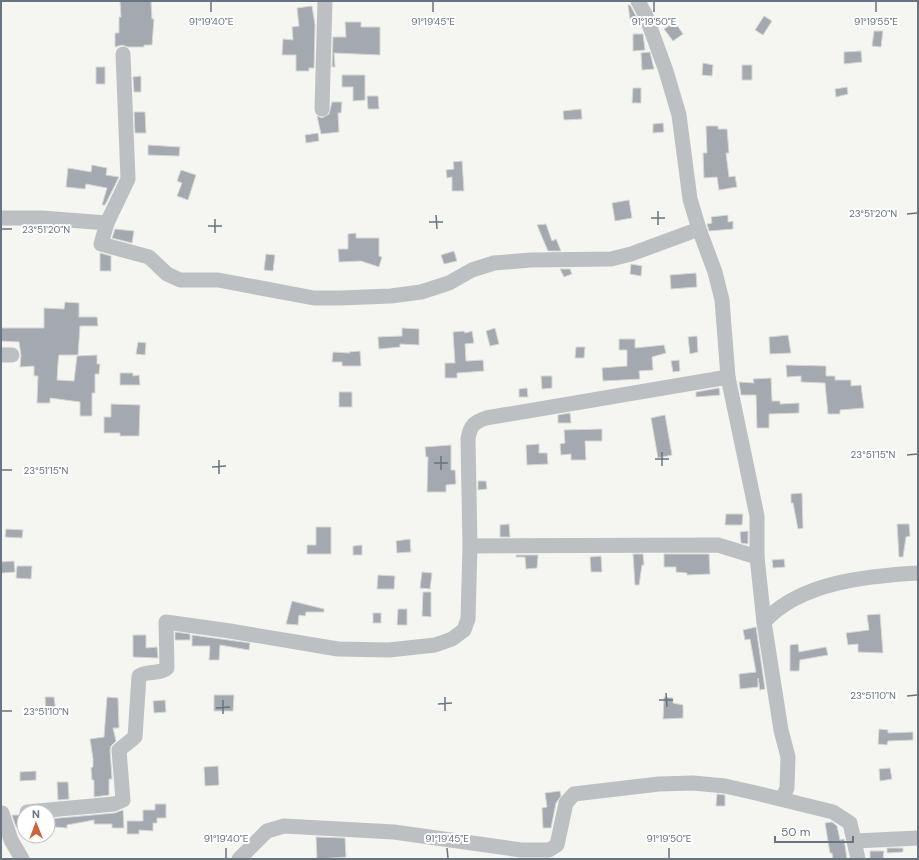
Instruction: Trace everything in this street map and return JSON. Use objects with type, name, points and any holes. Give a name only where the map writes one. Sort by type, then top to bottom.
[{"type":"street","points":[[322,109],[325,1]]},
{"type":"street","points":[[638,1],[646,16],[660,54],[678,115],[690,199],[699,229],[715,272],[722,300],[728,378],[757,516],[757,557],[764,622],[781,730],[788,757],[787,788],[782,799]]},
{"type":"street","points":[[123,54],[128,179],[107,223],[101,244],[149,257],[167,274],[180,280],[218,280],[314,298],[391,296],[421,292],[449,283],[472,270],[494,263],[531,260],[611,259],[631,254],[699,229]]},
{"type":"street","points":[[1,218],[42,218],[107,223]]},
{"type":"street","points":[[56,809],[114,804],[123,800],[119,750],[131,742],[134,737],[139,676],[142,674],[160,672],[167,668],[166,622],[338,649],[389,650],[434,645],[452,639],[464,630],[468,619],[470,546],[468,439],[474,422],[486,418],[728,378]]},
{"type":"street","points":[[470,546],[718,545],[757,557]]},
{"type":"street","points":[[764,622],[775,611],[798,598],[829,585],[862,577],[918,573]]},
{"type":"street","points":[[239,859],[264,833],[284,826],[394,832],[521,850],[549,850],[557,845],[563,812],[570,797],[578,792],[692,782],[725,786],[834,812],[850,823],[858,859]]},
{"type":"street","points":[[16,812],[1,813],[11,840],[22,859]]},
{"type":"street","points":[[855,841],[918,838]]},
{"type":"building","points":[[120,1],[151,1],[152,19],[154,19],[152,45],[144,45],[144,47],[128,47],[122,45],[115,47],[115,33],[119,33],[119,17],[121,17]]},
{"type":"building","points":[[628,5],[630,5],[637,18],[630,19]]},
{"type":"building","points":[[312,6],[315,25],[314,68],[309,68],[309,71],[296,71],[296,55],[282,55],[283,39],[293,40],[292,27],[299,26],[297,8]]},
{"type":"building","points":[[764,16],[772,21],[763,35],[755,30]]},
{"type":"building","points":[[345,22],[361,22],[361,27],[380,27],[380,55],[334,53],[335,67],[332,67],[333,37],[346,37]]},
{"type":"building","points":[[675,22],[683,34],[673,41],[664,29]]},
{"type":"building","points":[[874,31],[883,31],[881,47],[872,46]]},
{"type":"building","points":[[633,34],[643,34],[645,50],[633,51]]},
{"type":"building","points":[[861,51],[862,62],[844,64],[844,52]]},
{"type":"building","points":[[650,52],[654,69],[642,70],[641,53]]},
{"type":"building","points":[[703,63],[713,65],[712,76],[702,75]]},
{"type":"building","points":[[742,65],[752,65],[752,80],[742,80]]},
{"type":"building","points":[[96,67],[105,67],[105,84],[96,84]]},
{"type":"building","points":[[342,75],[365,75],[365,100],[353,101],[353,87],[342,87]]},
{"type":"building","points":[[141,76],[141,92],[134,92],[133,77]]},
{"type":"building","points":[[847,87],[848,94],[836,97],[835,89]]},
{"type":"building","points":[[633,88],[641,88],[641,103],[632,103]]},
{"type":"building","points":[[367,96],[378,96],[379,109],[368,109]]},
{"type":"building","points":[[332,102],[342,102],[341,113],[338,113],[339,132],[321,134],[317,116],[322,118],[329,114]]},
{"type":"building","points":[[581,109],[582,119],[564,120],[563,111]]},
{"type":"building","points":[[134,112],[145,112],[146,133],[135,133]]},
{"type":"building","points":[[663,123],[664,132],[653,133],[653,124]]},
{"type":"building","points":[[706,126],[718,126],[718,129],[727,129],[729,153],[726,153],[729,177],[735,176],[737,187],[719,190],[717,177],[704,178],[703,153],[707,153]]},
{"type":"building","points":[[318,133],[319,141],[306,143],[305,135]]},
{"type":"building","points":[[148,145],[180,147],[179,156],[148,155]]},
{"type":"building","points":[[462,161],[464,191],[452,191],[452,177],[447,178],[446,170],[454,169],[453,162]]},
{"type":"building","points":[[92,165],[107,168],[106,175],[119,177],[105,205],[102,205],[107,188],[86,184],[85,189],[66,187],[68,168],[91,172]]},
{"type":"building","points":[[181,170],[196,175],[188,200],[177,196],[182,183],[177,181]]},
{"type":"building","points":[[629,200],[632,218],[615,221],[612,203]]},
{"type":"building","points":[[728,215],[728,222],[733,221],[733,229],[709,231],[707,224],[712,223],[711,217]]},
{"type":"building","points":[[546,224],[552,241],[556,239],[561,251],[548,251],[537,225]]},
{"type":"building","points":[[115,229],[134,231],[132,243],[112,238]]},
{"type":"building","points":[[356,233],[356,238],[379,238],[379,256],[382,257],[379,267],[361,261],[339,262],[338,249],[348,249],[348,234]]},
{"type":"building","points":[[454,251],[457,261],[444,264],[441,255]]},
{"type":"building","points":[[100,253],[111,256],[111,271],[100,271]]},
{"type":"building","points":[[266,254],[275,255],[273,271],[264,270]]},
{"type":"building","points":[[631,264],[642,266],[641,276],[630,274]]},
{"type":"building","points":[[560,269],[570,269],[572,274],[564,277]]},
{"type":"building","points":[[696,273],[697,287],[671,289],[670,275]]},
{"type":"building","points":[[65,302],[79,303],[79,317],[97,317],[98,326],[80,326],[78,355],[59,355],[57,380],[74,381],[77,356],[97,355],[97,364],[100,364],[99,374],[95,374],[95,393],[92,393],[92,416],[80,416],[80,402],[50,398],[50,403],[37,403],[38,376],[34,376],[34,366],[20,367],[21,355],[19,342],[1,341],[1,328],[44,328],[44,308],[64,309]]},
{"type":"building","points":[[402,328],[419,329],[419,345],[400,344],[400,347],[379,349],[378,337],[402,336]]},
{"type":"building","points":[[495,328],[499,344],[490,346],[486,331]]},
{"type":"building","points":[[464,331],[465,333],[472,331],[474,343],[465,344],[466,361],[483,360],[484,371],[457,373],[457,378],[445,378],[445,363],[455,363],[453,332]]},
{"type":"building","points":[[788,335],[791,353],[770,354],[769,337]]},
{"type":"building","points":[[697,336],[698,352],[690,354],[688,337]]},
{"type":"building","points":[[619,339],[635,339],[635,348],[664,345],[666,353],[652,357],[653,370],[639,371],[640,379],[603,381],[602,368],[627,366],[627,350],[619,350]]},
{"type":"building","points":[[138,342],[146,343],[145,355],[136,354]]},
{"type":"building","points":[[576,347],[585,347],[584,358],[575,358]]},
{"type":"building","points":[[360,351],[361,366],[342,366],[342,362],[332,362],[333,352],[350,353],[349,352]]},
{"type":"building","points":[[679,360],[680,371],[673,372],[671,361]]},
{"type":"building","points":[[786,365],[826,366],[826,376],[835,376],[835,380],[851,380],[851,386],[861,385],[864,408],[840,410],[840,414],[828,414],[825,383],[801,382],[801,376],[787,377]]},
{"type":"building","points":[[120,373],[133,373],[133,376],[139,375],[140,385],[120,385]]},
{"type":"building","points":[[541,376],[552,376],[552,388],[542,389]]},
{"type":"building","points":[[771,378],[772,401],[780,401],[780,404],[799,403],[799,413],[769,414],[769,428],[757,428],[756,395],[741,395],[739,382],[754,383],[753,379]]},
{"type":"building","points":[[527,388],[528,397],[519,397],[519,389]]},
{"type":"building","points":[[719,388],[720,395],[696,397],[696,392]]},
{"type":"building","points":[[339,392],[352,392],[352,407],[339,407]]},
{"type":"building","points":[[111,404],[140,405],[139,436],[120,436],[120,433],[104,433],[104,417],[111,417]]},
{"type":"building","points":[[570,413],[571,423],[558,423],[558,415]]},
{"type":"building","points":[[665,415],[672,455],[658,458],[651,418]]},
{"type":"building","points":[[602,429],[602,441],[585,441],[586,460],[571,460],[571,454],[561,455],[560,444],[565,443],[564,430]]},
{"type":"building","points":[[539,444],[539,453],[547,453],[548,464],[527,465],[526,445]]},
{"type":"building","points":[[451,445],[451,470],[455,470],[456,484],[446,485],[446,492],[427,492],[428,457],[426,457],[425,447]]},
{"type":"building","points":[[478,481],[486,481],[487,489],[478,490]]},
{"type":"building","points":[[802,493],[803,528],[798,529],[793,503],[791,503],[791,494]]},
{"type":"building","points":[[726,514],[743,514],[742,525],[725,525]]},
{"type":"building","points":[[509,524],[510,537],[500,537],[500,525]]},
{"type":"building","points":[[897,524],[909,524],[910,536],[906,537],[903,557],[899,557]]},
{"type":"building","points":[[316,527],[331,527],[331,554],[307,554],[307,545],[316,545]]},
{"type":"building","points":[[6,529],[23,530],[22,538],[5,537]]},
{"type":"building","points":[[748,531],[748,544],[741,543],[740,532]]},
{"type":"building","points":[[410,539],[411,552],[397,553],[396,541]]},
{"type":"building","points":[[362,545],[362,555],[353,555],[353,546]]},
{"type":"building","points":[[633,554],[643,554],[644,565],[642,565],[639,585],[635,585]]},
{"type":"building","points":[[664,554],[709,554],[710,574],[687,575],[687,573],[676,572],[676,567],[664,567]]},
{"type":"building","points":[[516,555],[538,555],[537,568],[526,569],[525,557],[516,557]]},
{"type":"building","points":[[601,556],[602,572],[591,572],[590,557]]},
{"type":"building","points":[[784,559],[785,567],[773,568],[772,560]]},
{"type":"building","points":[[14,561],[15,572],[1,573],[1,562]]},
{"type":"building","points":[[17,566],[32,566],[31,579],[16,578]]},
{"type":"building","points":[[422,572],[432,573],[430,589],[420,588]]},
{"type":"building","points":[[378,575],[395,576],[394,589],[377,589]]},
{"type":"building","points":[[423,592],[431,592],[431,617],[422,616]]},
{"type":"building","points":[[292,601],[324,609],[324,612],[306,612],[305,616],[299,615],[298,625],[286,624]]},
{"type":"building","points":[[398,609],[407,609],[407,625],[397,625]]},
{"type":"building","points":[[373,613],[381,613],[381,623],[373,623]]},
{"type":"building","points":[[880,614],[883,653],[858,652],[858,644],[848,645],[846,633],[869,630],[867,615]]},
{"type":"building","points":[[756,627],[765,689],[760,690],[758,678],[758,687],[740,689],[739,674],[756,672],[750,639],[745,640],[743,630]]},
{"type":"building","points":[[175,632],[190,634],[190,640],[175,640]]},
{"type":"building","points":[[133,635],[146,635],[146,648],[157,647],[158,658],[133,657]]},
{"type":"building","points":[[192,635],[250,643],[249,650],[220,645],[219,660],[209,660],[210,646],[192,646]]},
{"type":"building","points":[[798,644],[799,652],[826,647],[828,655],[800,660],[799,671],[790,671],[790,645]]},
{"type":"building","points":[[214,695],[234,695],[233,711],[214,711]]},
{"type":"building","points":[[45,697],[54,697],[56,713],[46,713]]},
{"type":"building","points":[[107,697],[118,698],[119,728],[113,728],[116,741],[111,746],[110,750],[112,779],[109,779],[109,795],[94,797],[94,780],[92,780],[91,768],[93,767],[93,759],[90,739],[104,737]]},
{"type":"building","points":[[664,697],[673,698],[673,703],[683,705],[683,718],[663,719]]},
{"type":"building","points":[[165,700],[166,712],[154,713],[153,701]]},
{"type":"building","points":[[879,729],[888,730],[888,733],[913,732],[913,740],[888,741],[887,745],[878,744]]},
{"type":"building","points":[[218,766],[219,785],[205,786],[204,767]]},
{"type":"building","points":[[890,768],[892,779],[880,781],[879,769]]},
{"type":"building","points":[[36,771],[36,780],[20,781],[20,772]]},
{"type":"building","points":[[57,782],[68,782],[69,799],[58,800]]},
{"type":"building","points":[[560,791],[561,796],[556,803],[551,828],[543,828],[542,808],[547,807],[545,793]]},
{"type":"building","points":[[717,794],[725,795],[725,806],[716,806]]},
{"type":"building","points":[[155,804],[166,804],[166,818],[157,818],[157,823],[153,823],[153,831],[139,830],[139,834],[127,834],[127,821],[143,821],[143,810],[155,810]]},
{"type":"building","points":[[123,810],[124,828],[112,828],[112,824],[94,824],[94,820],[67,825],[67,828],[56,827],[56,818],[115,813]]},
{"type":"building","points":[[12,815],[16,815],[16,827]]},
{"type":"building","points":[[832,822],[837,826],[840,840],[844,839],[847,859],[833,859],[832,853],[830,853],[825,823]]},
{"type":"building","points":[[316,837],[345,838],[346,857],[317,859]]},
{"type":"building","points":[[887,848],[903,848],[903,852],[887,853]]},
{"type":"building","points":[[870,851],[884,851],[883,859],[870,859]]}]
